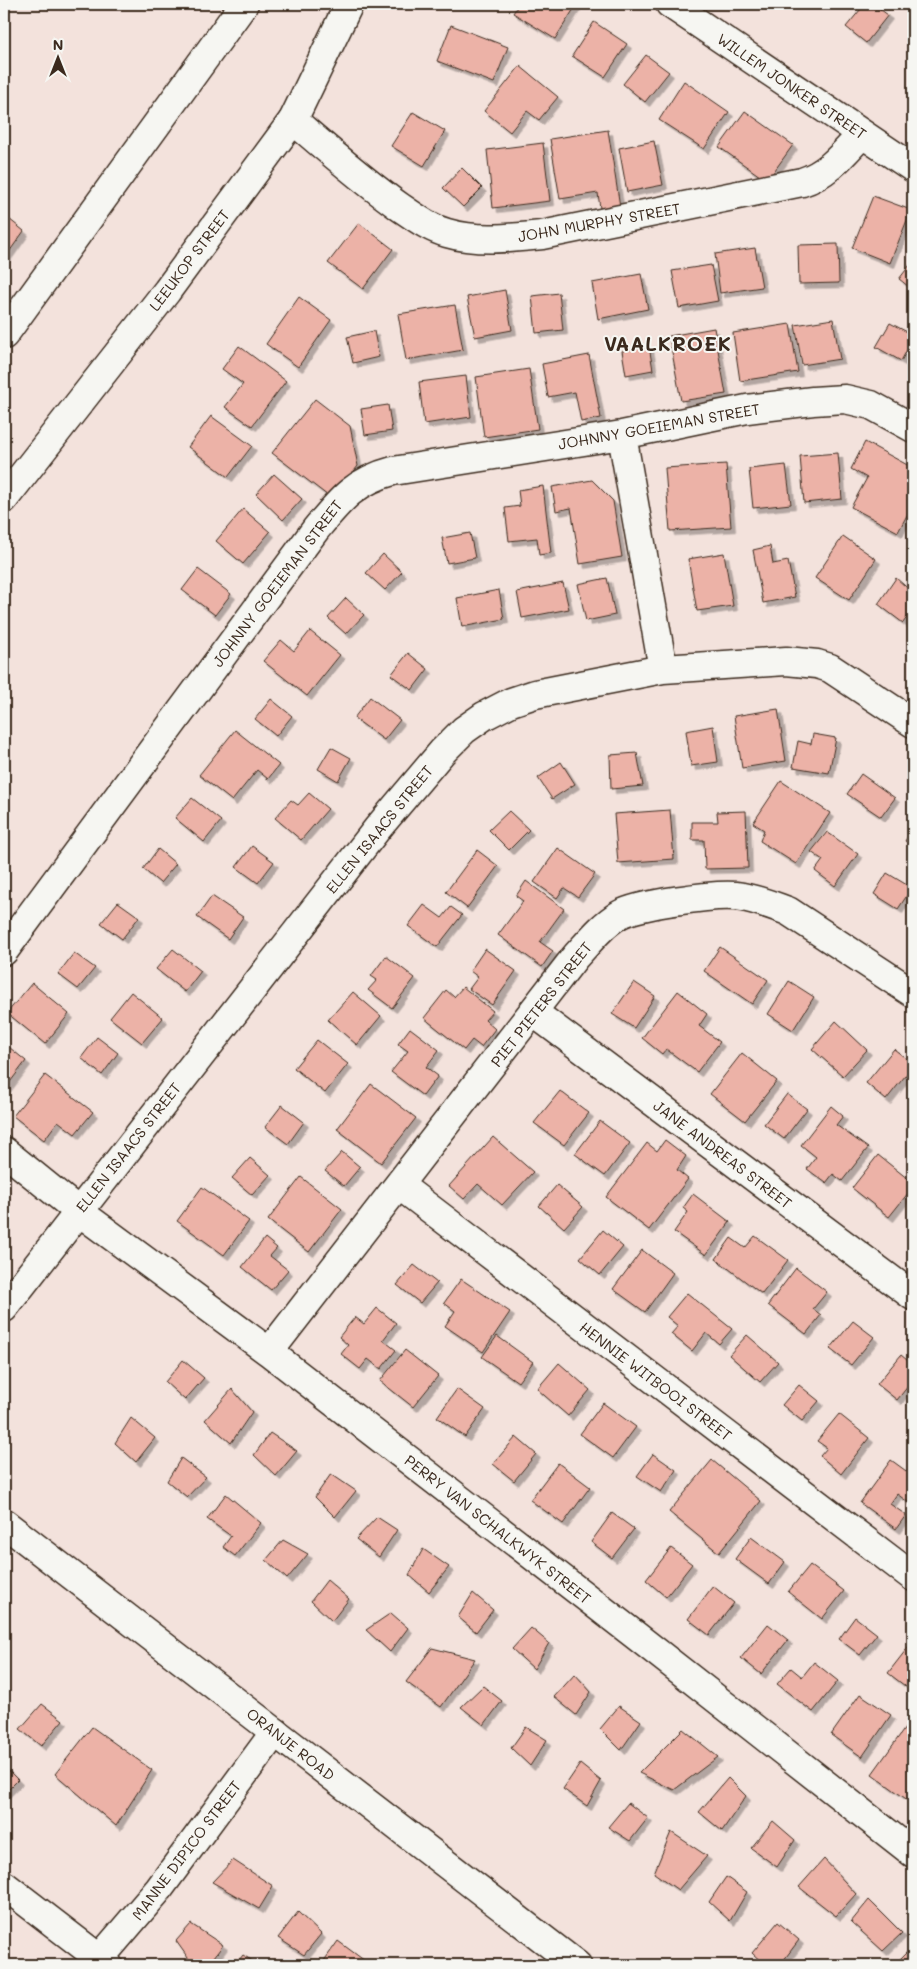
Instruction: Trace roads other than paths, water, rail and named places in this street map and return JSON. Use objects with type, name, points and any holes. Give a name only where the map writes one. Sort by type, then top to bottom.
[{"type":"street","points":[[4,335],[244,4]]},
{"type":"street","name":"LEEUKOP STREET","points":[[4,499],[167,291],[293,120],[349,4]]},
{"type":"street","name":"WILLEM JONKER STREET","points":[[670,4],[913,168]]},
{"type":"street","name":"JOHN MURPHY STREET","points":[[293,120],[353,172],[423,222],[446,233],[474,238],[542,235],[802,182],[828,169],[862,134]]},
{"type":"street","name":"JOHNNY GOEIEMAN STREET","points":[[4,951],[231,643],[340,499],[360,483],[393,471],[622,435],[747,409],[813,401],[845,399],[871,405],[913,428]]},
{"type":"street","points":[[622,435],[663,669]]},
{"type":"street","name":"ELLEN ISAACS STREET","points":[[4,1308],[377,829],[442,752],[464,730],[484,716],[511,702],[535,694],[663,669],[786,661],[817,664],[842,675],[913,722]]},
{"type":"street","name":"PIET PIETERS STREET","points":[[269,1352],[575,957],[606,924],[621,914],[674,901],[707,897],[735,896],[764,903],[788,911],[913,993]]},
{"type":"street","name":"JANE ANDREAS STREET","points":[[533,1012],[913,1296]]},
{"type":"street","points":[[4,1151],[78,1211]]},
{"type":"street","name":"HENNIE WITBOOI STREET","points":[[399,1185],[913,1577]]},
{"type":"street","name":"PERRY VAN SCHALKWYK STREET","points":[[78,1211],[269,1352],[913,1853]]},
{"type":"street","name":"ORANJE ROAD","points":[[4,1523],[577,1965]]},
{"type":"street","name":"MANNE DIPICO STREET","points":[[101,1963],[159,1889],[275,1732]]},
{"type":"street","points":[[4,1886],[101,1963]]},
{"type":"district","name":"VAALKROEK","points":[[668,343]]}]
